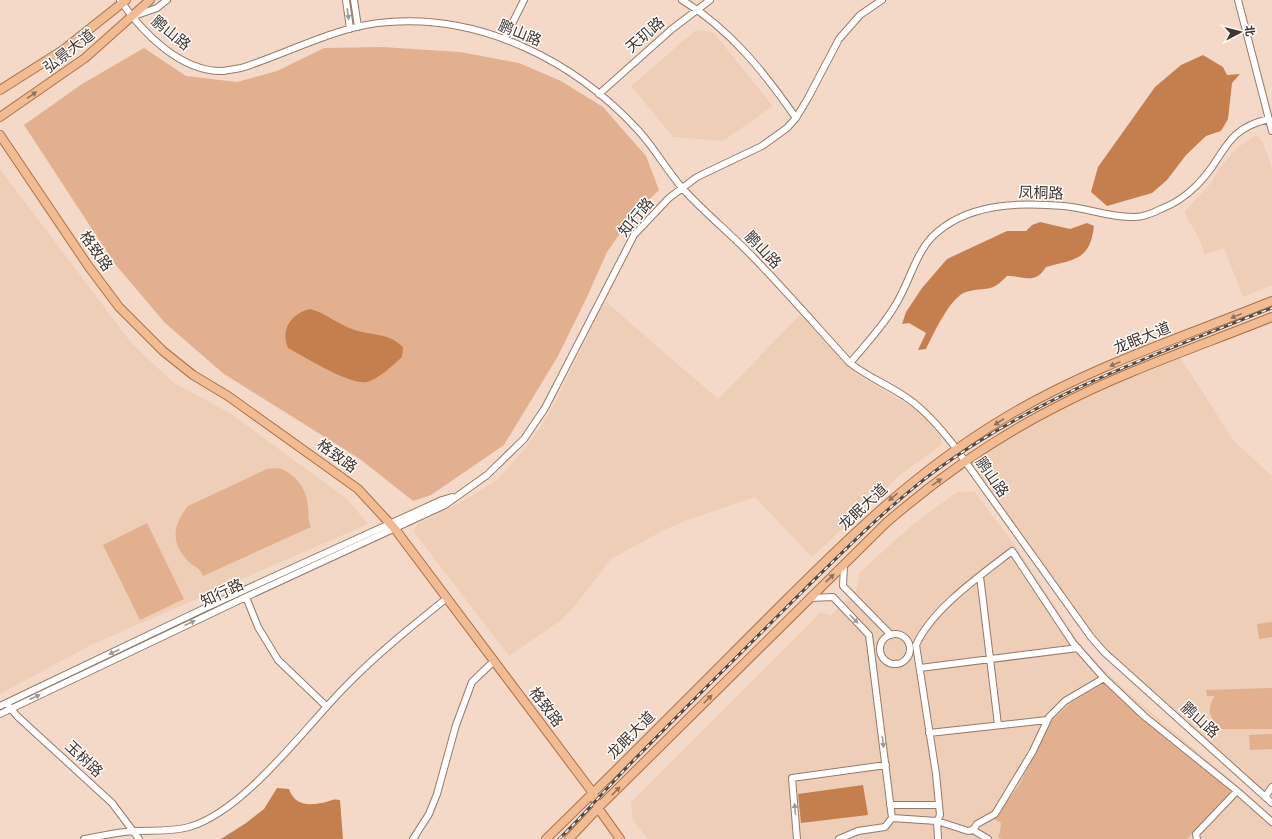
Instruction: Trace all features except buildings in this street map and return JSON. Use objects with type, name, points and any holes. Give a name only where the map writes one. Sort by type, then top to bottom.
[{"type":"main road","name":"弘景大道","points":[[0,117],[85,58],[150,0]]},
{"type":"main road","name":"弘景大道","points":[[0,90],[63,50],[123,1]]},
{"type":"main road","name":"格致路","points":[[0,135],[89,267],[119,307],[163,351],[193,375],[228,396],[358,489],[392,526],[593,793],[598,808],[620,839]]},
{"type":"main road","name":"龙眠大道","points":[[546,839],[873,515],[906,486],[956,449],[1006,417],[1049,393],[1094,372],[1272,301]]},
{"type":"main road","name":"龙眠大道","points":[[569,839],[598,808],[810,598],[886,523],[913,499],[965,462],[1014,430],[1094,389],[1272,317]]},
{"type":"street","points":[[133,16],[157,8],[167,0]]},
{"type":"street","points":[[346,0],[350,29]]},
{"type":"street","points":[[354,0],[358,27]]},
{"type":"street","points":[[505,38],[524,0]]},
{"type":"street","points":[[682,0],[697,9],[748,54],[796,118]]},
{"type":"street","name":"天玑路","points":[[599,94],[646,51],[710,0]]},
{"type":"street","name":"知行路","points":[[0,706],[9,706],[246,597],[442,500],[455,496],[487,475],[524,439],[545,408],[634,235],[682,188],[697,177],[776,138],[796,118],[838,39],[860,15],[882,0]]},
{"type":"street","points":[[1238,0],[1272,130]]},
{"type":"street","name":"鹏山路","points":[[123,1],[133,16],[150,36],[180,59],[202,67],[223,71],[262,62],[358,27],[388,22],[425,22],[457,26],[505,38],[548,59],[578,78],[615,106],[638,131],[682,188],[753,257],[850,363],[865,375],[913,402],[934,422],[956,449],[1078,620],[1104,652],[1272,803]]},
{"type":"street","name":"凤桐路","points":[[850,363],[885,321],[897,303],[911,273],[932,238],[950,223],[974,212],[1022,203],[1082,208],[1118,216],[1136,218],[1153,213],[1176,203],[1197,186],[1225,145],[1238,131],[1254,122],[1269,119]]},
{"type":"street","name":"知行路","points":[[0,714],[9,706],[205,608],[392,526]]},
{"type":"street","points":[[938,839],[937,821],[940,815],[939,805],[920,668],[912,645],[904,638],[895,634],[890,635],[882,641],[880,651],[884,660],[889,663],[899,664],[906,659],[912,645],[936,615],[980,576],[1012,551],[1078,648],[1104,678],[1144,716],[1237,791],[1272,822]]},
{"type":"street","points":[[844,565],[842,586],[890,635]]},
{"type":"street","points":[[980,576],[998,725]]},
{"type":"street","points":[[246,597],[258,627],[278,660],[326,706]]},
{"type":"street","points":[[810,598],[833,597],[869,636],[886,765],[892,818],[885,826],[858,831],[838,839]]},
{"type":"street","points":[[84,839],[133,831],[168,830],[190,827],[210,818],[240,798],[295,743],[326,706],[399,638],[447,598]]},
{"type":"street","points":[[920,668],[1078,648]]},
{"type":"street","points":[[871,652],[880,651]]},
{"type":"street","points":[[413,839],[429,814],[437,794],[456,726],[472,682],[494,661]]},
{"type":"street","points":[[973,830],[977,824],[995,814],[1033,751],[1048,720],[1065,701],[1104,678]]},
{"type":"street","name":"玉树路","points":[[9,706],[112,803],[139,839]]},
{"type":"street","points":[[929,733],[1048,720]]},
{"type":"street","points":[[797,839],[792,778],[886,765]]},
{"type":"street","points":[[1265,797],[1272,787]]},
{"type":"street","points":[[1191,839],[1196,836],[1237,791]]},
{"type":"street","points":[[890,804],[939,805]]},
{"type":"street","points":[[892,818],[937,821],[968,831],[973,830],[988,839]]},
{"type":"shaded area","points":[[696,30],[713,32],[773,106],[723,141],[673,137],[631,86]]},
{"type":"shaded area","points":[[382,47],[460,52],[519,63],[561,81],[603,107],[646,156],[659,190],[631,218],[607,252],[558,356],[504,445],[431,495],[413,501],[360,459],[224,374],[165,323],[115,264],[24,125],[82,84],[144,48],[186,76],[237,82],[277,71],[324,48]]},
{"type":"shaded area","points":[[1203,55],[1223,67],[1227,75],[1240,74],[1232,83],[1228,119],[1221,131],[1206,136],[1186,155],[1167,180],[1152,193],[1107,206],[1091,192],[1098,167],[1155,87],[1181,65]]},
{"type":"shaded area","points":[[1255,136],[1258,136],[1263,143],[1272,168],[1272,285],[1243,297],[1224,248],[1205,255],[1199,238],[1185,214],[1185,211],[1211,183],[1218,170],[1238,147]]},
{"type":"shaded area","points":[[0,169],[133,345],[174,383],[230,413],[347,499],[368,524],[91,645],[0,694]]},
{"type":"shaded area","points":[[1040,222],[1070,229],[1087,223],[1094,226],[1089,246],[1079,257],[1046,267],[1042,273],[1034,278],[1007,276],[1001,282],[992,287],[973,290],[960,295],[948,309],[926,349],[918,350],[926,333],[909,323],[902,324],[906,312],[922,288],[947,259],[1007,231],[1026,231],[1032,225]]},
{"type":"shaded area","points":[[605,301],[718,399],[800,315],[856,374],[919,411],[941,437],[941,445],[900,475],[812,557],[755,497],[687,520],[664,530],[611,559],[574,607],[561,620],[509,656],[414,532],[416,525],[468,498],[497,480],[523,451],[539,430],[553,406]]},
{"type":"shaded area","points":[[310,309],[352,329],[385,337],[397,342],[403,347],[402,357],[381,375],[367,382],[350,380],[327,370],[288,348],[286,341],[289,323],[298,314]]},
{"type":"shaded area","points":[[1178,354],[1234,441],[1272,476],[1272,787],[1265,797],[1104,652],[965,462],[1056,407]]},
{"type":"shaded area","points":[[279,468],[295,478],[302,487],[307,499],[311,527],[203,576],[198,569],[188,561],[178,547],[176,540],[177,527],[183,513],[188,506],[267,469]]},
{"type":"shaded area","points":[[974,491],[1017,548],[1082,647],[1124,689],[1272,815],[1272,839],[648,839],[633,820],[631,802],[821,612],[830,616],[856,591],[860,572],[911,526],[957,492]]},
{"type":"shaded area","points":[[147,523],[184,599],[140,620],[103,545]]},
{"type":"shaded area","points":[[1272,622],[1272,637],[1259,639],[1257,624]]},
{"type":"shaded area","points":[[1104,683],[1185,754],[1233,791],[1187,839],[1001,839],[998,836],[1001,823],[994,819],[1019,785],[1051,721],[1069,704]]},
{"type":"shaded area","points":[[1272,688],[1272,729],[1221,729],[1211,716],[1210,708],[1212,700],[1215,696],[1207,696],[1206,690]]},
{"type":"shaded area","points":[[1272,734],[1272,749],[1250,750],[1249,735]]},
{"type":"shaded area","points":[[863,785],[868,815],[801,823],[798,794]]},
{"type":"shaded area","points":[[277,788],[289,789],[297,801],[306,804],[340,800],[343,839],[221,839],[264,809]]},
{"type":"railway","points":[[559,839],[627,767],[804,590],[871,525],[942,466],[981,440],[1061,396],[1144,359],[1272,308]]}]
